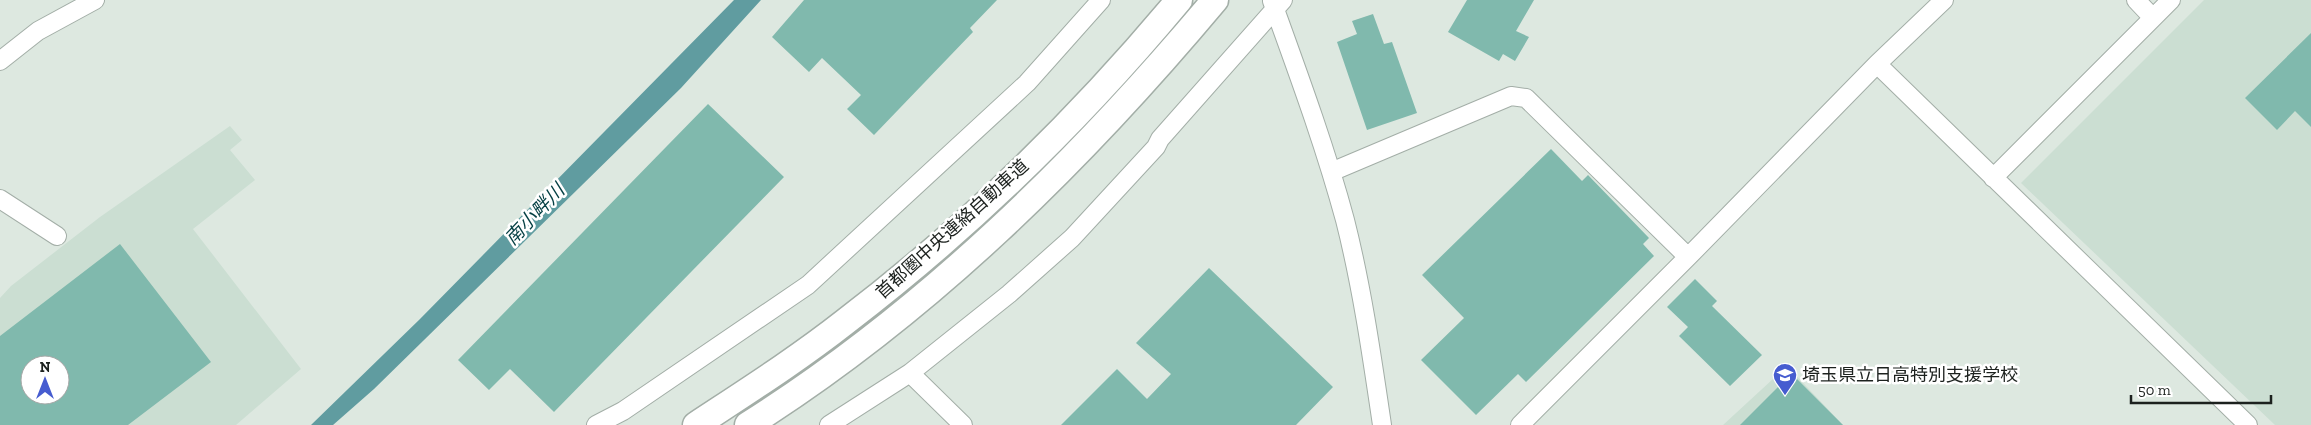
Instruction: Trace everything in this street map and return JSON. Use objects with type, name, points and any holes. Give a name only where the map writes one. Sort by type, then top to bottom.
[{"type":"highway","name":"首都圏中央連絡自動車道","points":[[696,425],[845,323],[938,246],[1012,179],[1080,111],[1146,40],[1179,0]]},
{"type":"highway","name":"首都圏中央連絡自動車道","points":[[748,425],[860,346],[958,266],[1030,200],[1098,133],[1215,0]]},
{"type":"street","points":[[0,61],[38,31],[95,0]]},
{"type":"street","points":[[596,425],[626,418],[808,285],[1027,83],[1101,0]]},
{"type":"street","points":[[1520,425],[1688,258],[1877,64],[1944,0]]},
{"type":"street","points":[[2136,0],[2154,18]]},
{"type":"street","points":[[1993,178],[2172,0]]},
{"type":"street","points":[[1277,4],[1345,221],[1356,270],[1382,425]]},
{"type":"street","points":[[829,425],[910,373],[1009,294],[1072,238],[1156,147],[1160,139],[1277,4]]},
{"type":"street","points":[[1877,64],[2248,425]]},
{"type":"street","points":[[1331,172],[1511,96],[1526,98],[1688,258]]},
{"type":"street","points":[[0,199],[57,236]]},
{"type":"street","points":[[910,373],[963,425]]},
{"type":"shaded area","points":[[2204,0],[2311,0],[2311,425],[2275,425],[2021,183]]},
{"type":"shaded area","points":[[230,126],[242,140],[230,150],[255,180],[193,229],[301,369],[236,425],[0,425],[0,298],[11,286],[100,217]]},
{"type":"shaded area","name":"埼玉県立日高特別支援学校","points":[[1787,366],[1843,425],[1723,425]]},
{"type":"water","name":"南小畔川","points":[[734,0],[761,0],[681,88],[374,389],[333,425],[311,425],[420,319]]},
{"type":"building","points":[[804,0],[997,0],[970,28],[973,32],[874,135],[847,109],[861,95],[822,58],[809,72],[772,37]]},
{"type":"building","points":[[1467,0],[1534,0],[1516,31],[1529,37],[1515,61],[1503,54],[1499,61],[1448,32]]},
{"type":"building","points":[[1373,14],[1384,44],[1392,42],[1417,113],[1367,130],[1337,42],[1357,34],[1352,21]]},
{"type":"building","points":[[2311,33],[2311,127],[2295,111],[2277,130],[2245,98]]},
{"type":"building","points":[[708,104],[784,177],[554,412],[510,369],[489,390],[458,360]]},
{"type":"building","points":[[1551,149],[1582,181],[1588,175],[1649,238],[1643,244],[1654,256],[1526,382],[1518,374],[1476,415],[1421,360],[1464,318],[1422,275]]},
{"type":"building","points":[[120,244],[211,362],[128,425],[0,425],[0,336]]},
{"type":"building","points":[[1209,268],[1333,387],[1296,425],[1061,425],[1117,369],[1147,399],[1171,374],[1136,343]]},
{"type":"building","points":[[1695,279],[1717,301],[1712,306],[1762,355],[1730,386],[1679,336],[1688,327],[1667,307]]},
{"type":"building","name":"埼玉県立日高特別支援学校","points":[[1793,375],[1843,425],[1740,425],[1780,385],[1782,387]]},
{"type":"place","name":"埼玉県立日高特別支援学校","points":[[1785,396]]}]
